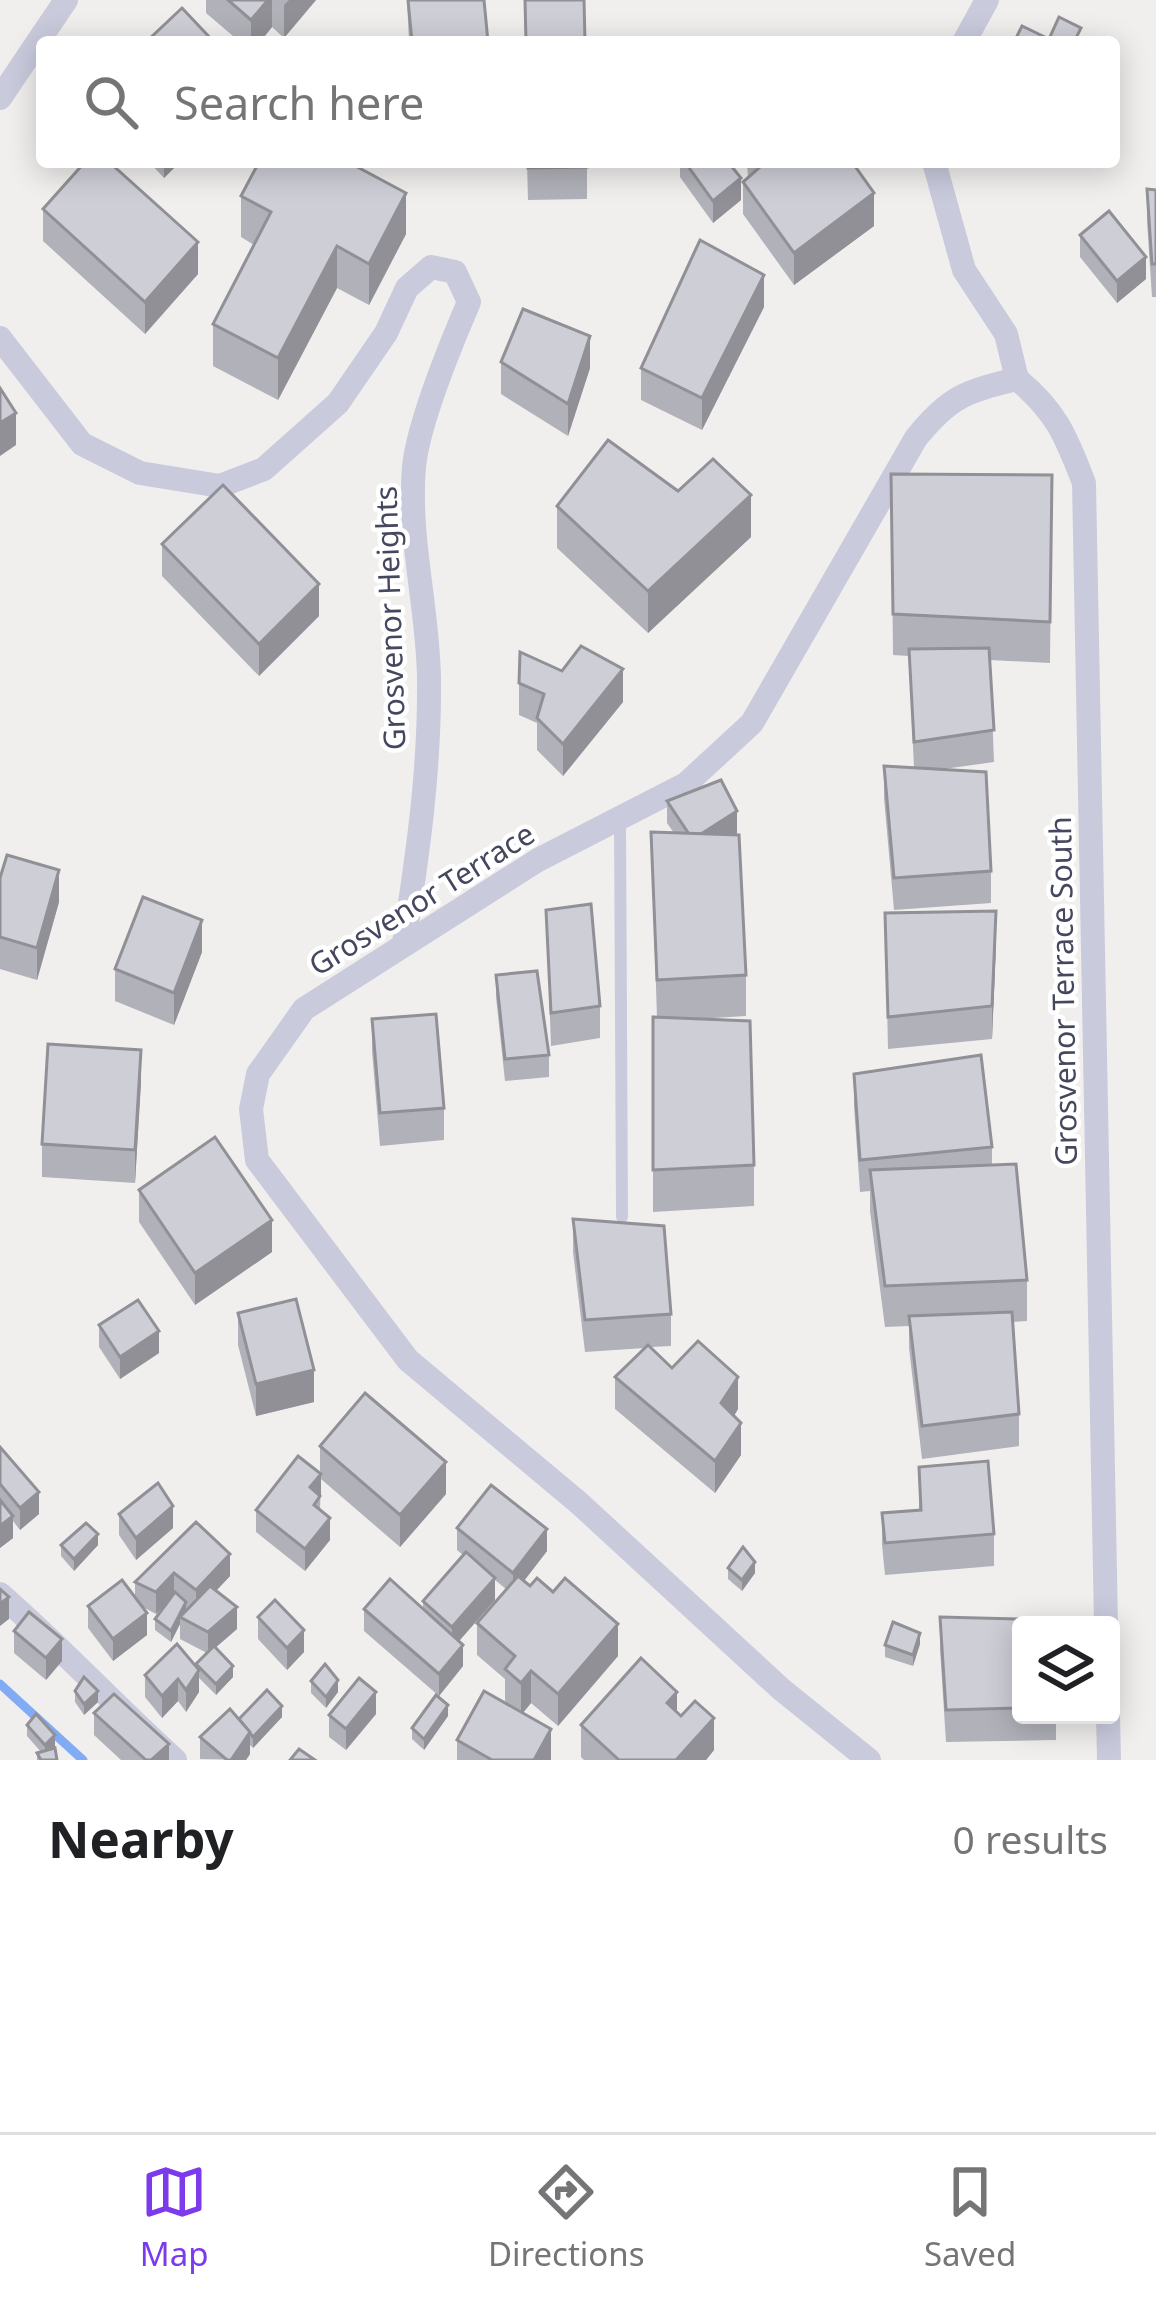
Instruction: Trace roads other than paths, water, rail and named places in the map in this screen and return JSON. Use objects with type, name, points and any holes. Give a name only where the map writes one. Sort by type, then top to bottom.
[{"type":"street","points":[[42,36],[66,0]]},
{"type":"street","points":[[967,36],[987,0]]},
{"type":"street","points":[[0,98],[36,45]]},
{"type":"street","points":[[936,168],[964,270],[1006,334],[1017,379]]},
{"type":"street","name":"Grosvenor Heights","points":[[0,338],[82,444],[140,473],[220,486],[264,469],[338,403],[386,333],[407,288],[431,267],[455,272],[469,302],[449,347],[414,464],[414,534],[429,674],[427,782],[404,943]]},
{"type":"street","name":"Grosvenor Terrace","points":[[869,1760],[781,1689],[579,1503],[408,1360],[257,1160],[251,1109],[258,1074],[304,1009],[538,860],[686,784],[752,723],[916,438],[943,405],[1017,379]]},
{"type":"street","name":"Grosvenor Terrace South","points":[[1017,379],[1043,400],[1064,429],[1084,483],[1106,1616]]},
{"type":"street","points":[[0,1594],[175,1760]]},
{"type":"street","points":[[1108,1724],[1109,1760]]},
{"type":"lane","points":[[620,820],[622,1217]]},
{"type":"waterway","points":[[0,1684],[83,1760]]}]
